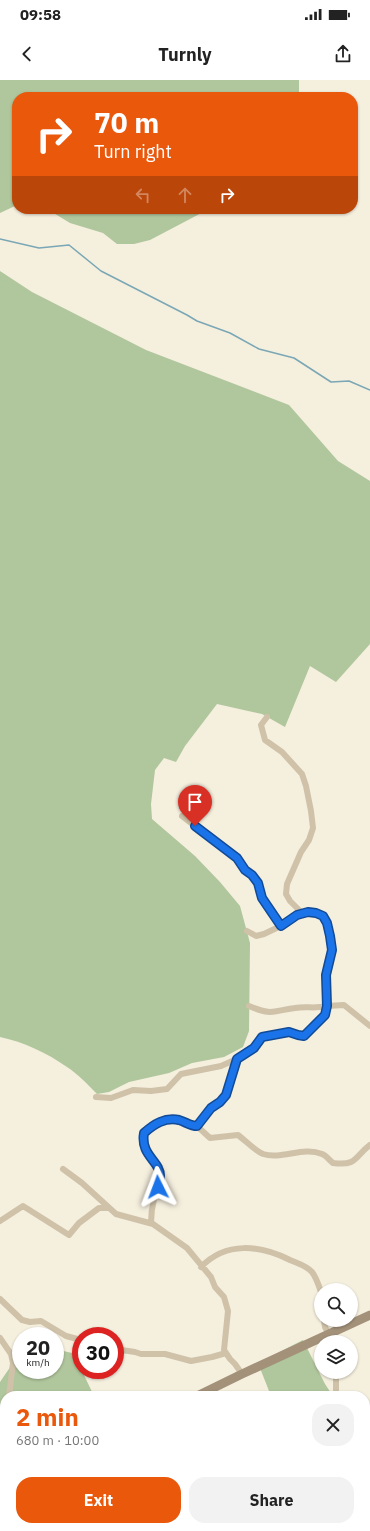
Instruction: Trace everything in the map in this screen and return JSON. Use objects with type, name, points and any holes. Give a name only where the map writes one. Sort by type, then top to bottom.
[{"type":"main road","points":[[335,1335],[370,1315]]},
{"type":"main road","points":[[207,1391],[242,1374],[314,1345]]},
{"type":"street","points":[[267,717],[261,726],[264,740],[282,752],[302,774],[312,811],[313,828],[309,840],[301,852],[287,884],[286,894],[290,901],[303,914]]},
{"type":"street","points":[[182,816],[237,858],[245,870],[252,875],[258,883],[262,898],[281,926]]},
{"type":"street","points":[[96,1097],[111,1098],[133,1090],[151,1091],[167,1089],[180,1074],[221,1066],[237,1059],[254,1048],[262,1037],[289,1032],[304,1036],[325,1015],[327,1006],[326,975],[332,950],[327,923],[323,916],[308,912],[297,915],[281,926],[264,934],[256,936],[247,931]]},
{"type":"street","points":[[249,1006],[263,1012],[274,1013],[296,1008],[311,1009],[344,1005],[370,1026]]},
{"type":"street","points":[[197,1126],[211,1108],[220,1102],[226,1095],[237,1059]]},
{"type":"street","points":[[151,1223],[151,1213],[160,1176],[158,1168],[146,1152],[144,1146],[144,1133],[159,1122],[169,1119],[180,1120],[193,1126],[197,1126],[210,1138],[238,1135],[261,1153],[280,1155],[312,1151],[323,1154],[333,1164],[350,1163],[357,1160],[364,1150],[370,1145]]},
{"type":"street","points":[[63,1168],[116,1214],[151,1223],[188,1248],[211,1277],[215,1287],[224,1297],[228,1311],[224,1350],[242,1374]]},
{"type":"street","points":[[0,1221],[23,1206],[69,1235],[79,1224],[99,1208],[109,1208]]},
{"type":"street","points":[[201,1266],[215,1255],[235,1248],[251,1247],[278,1254],[304,1266],[312,1272],[317,1283]]},
{"type":"street","points":[[0,1299],[22,1320],[30,1322],[41,1321],[66,1336],[72,1338]]},
{"type":"street","points":[[0,1338],[11,1354],[13,1364],[10,1391]]},
{"type":"street","points":[[124,1350],[141,1354],[164,1354],[191,1361],[212,1357],[226,1352]]},
{"type":"street","points":[[336,1379],[336,1391]]},
{"type":"green space","points":[[0,80],[299,80],[299,92],[12,92],[12,207],[0,213]]},
{"type":"green space","points":[[55,214],[199,214],[150,240],[134,244],[117,244],[103,233],[70,223]]},
{"type":"green space","points":[[0,271],[32,292],[146,350],[289,405],[338,461],[370,481],[370,644],[336,682],[310,666],[285,727],[262,714],[217,704],[185,746],[176,762],[164,758],[155,770],[151,804],[152,819],[195,856],[240,906],[250,943],[249,1031],[243,1047],[224,1057],[192,1063],[169,1073],[129,1082],[109,1092],[97,1094],[75,1073],[51,1057],[26,1045],[0,1037]]},
{"type":"green space","points":[[303,1340],[314,1362],[314,1379],[322,1379],[330,1391],[269,1391],[258,1363]]},
{"type":"green space","points":[[64,1351],[72,1353],[72,1379],[86,1379],[92,1391],[0,1391],[0,1382],[12,1364],[12,1379],[64,1379]]},
{"type":"waterway","points":[[0,239],[39,248],[69,245],[101,271],[197,321],[230,333],[259,349],[294,358],[331,382],[349,381],[370,390]]},
{"type":"route","points":[[158,1187],[160,1176],[158,1168],[146,1152],[143,1140],[144,1133],[159,1122],[169,1119],[180,1120],[193,1126],[197,1126],[211,1108],[220,1102],[226,1095],[237,1059],[254,1048],[262,1037],[289,1032],[304,1036],[325,1015],[327,1006],[325,991],[326,975],[332,950],[327,923],[323,916],[308,912],[297,915],[281,926],[275,915],[267,907],[262,898],[258,883],[252,875],[245,870],[237,858],[195,826]]}]
